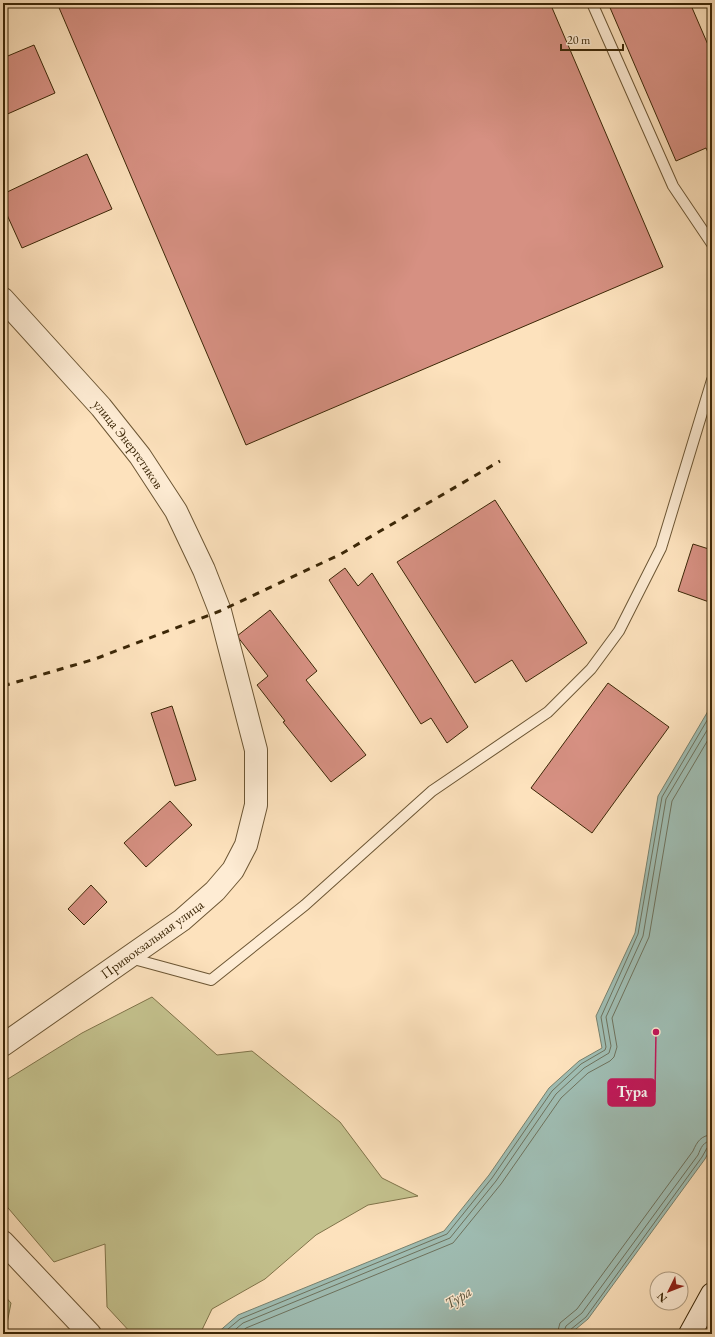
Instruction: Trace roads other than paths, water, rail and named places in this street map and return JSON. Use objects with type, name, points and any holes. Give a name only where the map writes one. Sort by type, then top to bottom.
[{"type":"street","name":"улица Энергетиков","points":[[3,299],[101,407],[140,456],[176,512],[204,570],[220,611]]},
{"type":"street","name":"Привокзальная улица","points":[[3,1045],[182,920],[215,891],[233,870],[246,845],[256,805],[256,750],[220,611]]},
{"type":"street","points":[[3,1242],[90,1334]]},
{"type":"street","points":[[690,1334],[712,1294]]},
{"type":"lane","points":[[592,3],[673,186],[712,244]]},
{"type":"lane","points":[[128,958],[211,980],[305,905],[432,791],[548,712],[591,669],[619,632],[661,548],[712,380]]},
{"type":"water","name":"Тура","points":[[711,706],[712,1146],[705,1159],[588,1319],[570,1334],[216,1334],[238,1315],[444,1231],[489,1175],[549,1088],[579,1061],[602,1048],[596,1016],[635,933],[658,796]]},
{"type":"railway","points":[[3,686],[95,659],[220,611],[341,554],[500,461]]},
{"type":"place","name":"Тура","points":[[656,1032]]}]
